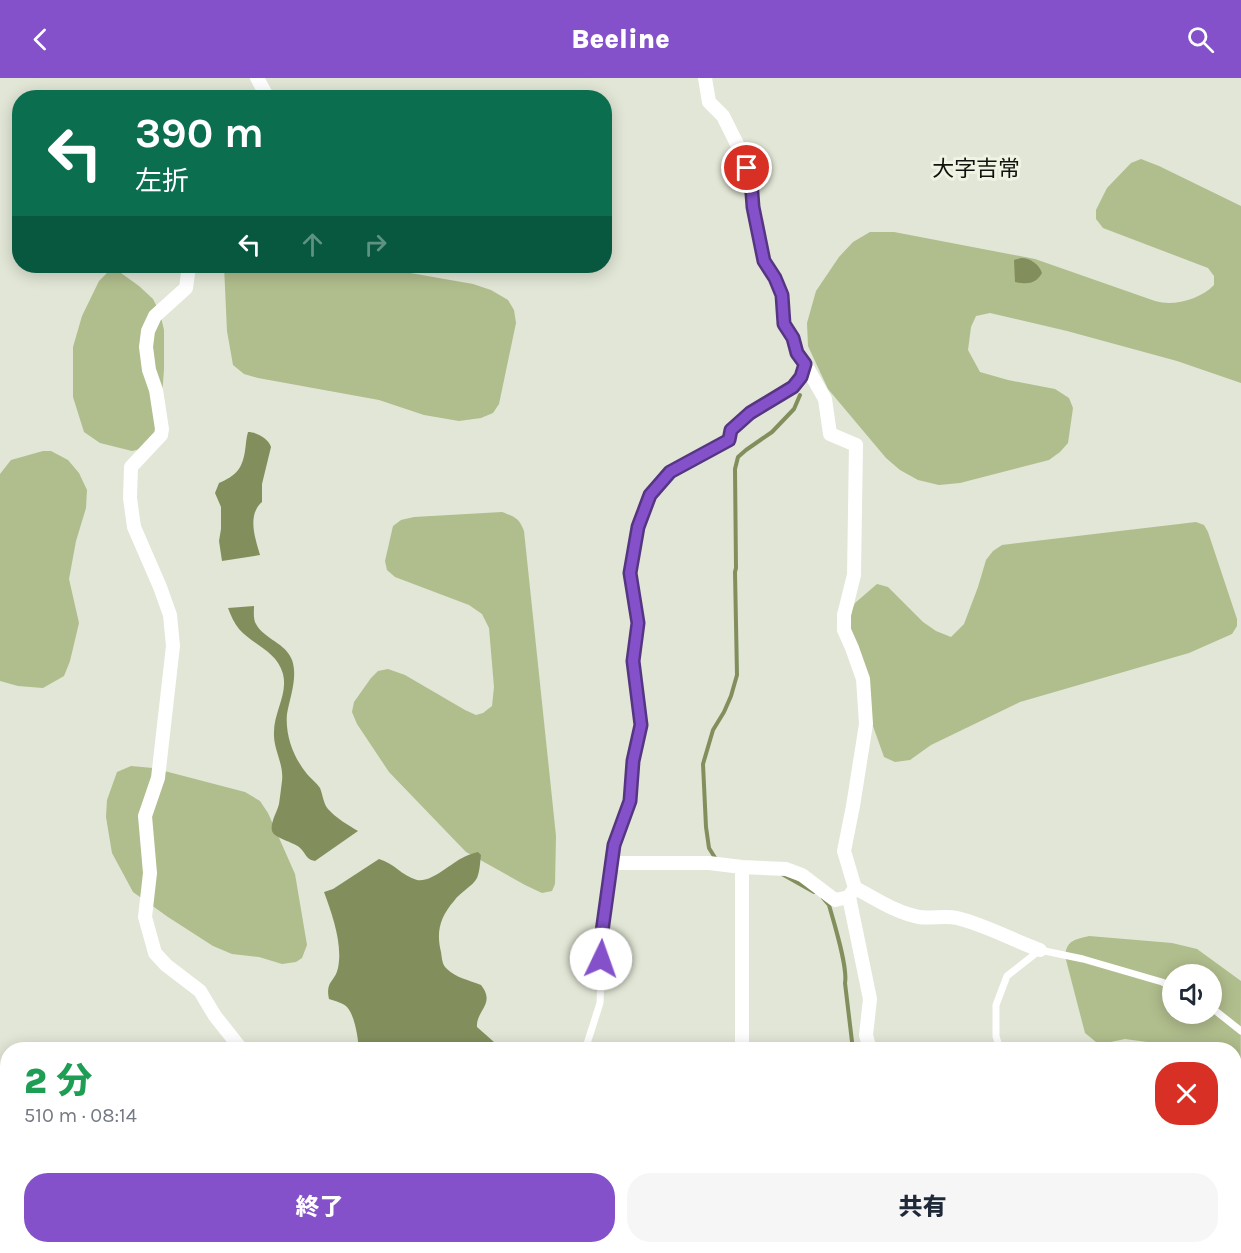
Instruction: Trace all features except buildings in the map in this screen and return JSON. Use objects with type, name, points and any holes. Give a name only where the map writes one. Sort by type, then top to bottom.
[{"type":"street","points":[[705,78],[709,102],[723,116],[743,156],[751,180],[753,207],[764,261],[782,295],[784,324],[793,338],[797,353],[825,399],[830,434],[856,445],[854,575],[844,615],[844,630],[863,679],[866,724],[844,852],[870,999],[866,1035],[868,1042]]},
{"type":"street","points":[[188,273],[186,288],[155,316],[148,331],[146,347],[149,370],[156,390],[162,429],[161,435],[131,467],[130,498],[134,527],[170,615],[173,646],[158,778],[145,816],[150,873],[145,917],[154,952],[166,965],[200,991],[215,1016],[236,1042]]},
{"type":"street","points":[[612,863],[710,863],[786,869],[802,875],[835,900],[852,892],[919,917],[955,918],[1040,950]]},
{"type":"street","points":[[742,867],[742,1042]]},
{"type":"lane","points":[[588,1042],[600,1003],[602,973],[600,946],[614,845],[630,801],[633,761],[641,725],[633,661],[638,623],[630,573],[638,527],[650,495],[670,472],[729,440],[731,430],[750,413],[793,387],[801,377],[805,364]]},
{"type":"lane","points":[[997,1042],[996,1005],[1007,976],[1040,950],[1083,959],[1162,982]]},
{"type":"lane","points":[[1222,1016],[1241,1031]]},
{"type":"shaded area","points":[[1141,159],[1241,206],[1241,383],[1177,361],[1067,331],[990,313],[976,316],[971,327],[968,350],[980,372],[1055,389],[1069,398],[1073,408],[1068,443],[1049,460],[960,483],[939,485],[918,480],[900,470],[886,458],[828,389],[808,346],[807,323],[816,291],[839,257],[853,242],[870,232],[894,232],[1035,259],[1157,301],[1175,303],[1193,298],[1214,285],[1214,276],[1208,268],[1103,228],[1096,219],[1096,210],[1107,188],[1131,163]]},
{"type":"shaded area","points":[[1021,258],[1034,262],[1041,270],[1042,273],[1034,282],[1015,282],[1014,260]]},
{"type":"shaded area","points":[[107,273],[121,273],[153,299],[160,313],[164,330],[164,369],[159,438],[153,446],[132,451],[100,443],[84,432],[73,397],[73,347],[82,316],[99,281]]},
{"type":"shaded area","points":[[224,273],[410,273],[473,284],[491,290],[508,300],[514,310],[516,323],[499,404],[493,413],[481,418],[459,421],[424,415],[379,400],[244,374],[233,365],[227,331]]},
{"type":"shaded area","points":[[248,432],[262,436],[271,447],[262,484],[262,502],[257,507],[253,520],[260,555],[222,561],[219,541],[221,507],[215,493],[219,483],[240,468]]},
{"type":"shaded area","points":[[51,451],[68,460],[79,473],[87,490],[86,508],[76,541],[69,579],[79,623],[64,676],[43,688],[18,686],[0,681],[0,474],[11,460]]},
{"type":"shaded area","points":[[502,512],[516,518],[524,531],[556,836],[555,884],[552,891],[542,893],[466,852],[389,772],[357,724],[352,712],[354,702],[371,678],[378,671],[388,669],[405,675],[476,715],[492,706],[494,687],[489,628],[482,614],[469,605],[395,577],[387,570],[385,561],[393,526],[401,520],[414,517]]},
{"type":"shaded area","points":[[1196,522],[1204,525],[1208,532],[1237,619],[1237,626],[1232,634],[1189,653],[1020,702],[931,745],[910,760],[895,762],[884,757],[852,667],[849,617],[855,603],[877,584],[888,587],[923,622],[951,637],[964,624],[986,560],[1002,545]]},
{"type":"shaded area","points":[[254,606],[256,624],[264,634],[285,649],[294,667],[287,722],[294,754],[307,774],[320,788],[328,809],[358,831],[315,861],[308,858],[299,847],[276,836],[272,831],[282,781],[274,732],[284,689],[283,674],[276,660],[239,629],[228,608]]},
{"type":"shaded area","points":[[131,766],[153,768],[245,792],[260,801],[268,813],[295,874],[307,945],[302,958],[296,962],[282,964],[259,957],[232,954],[213,946],[133,892],[112,853],[106,817],[107,800],[117,772]]},
{"type":"shaded area","points":[[478,852],[481,855],[477,878],[445,913],[439,931],[440,945],[445,967],[459,977],[481,985],[485,992],[486,1002],[479,1016],[477,1027],[494,1042],[358,1042],[356,1027],[350,1011],[343,1004],[329,999],[328,989],[337,973],[339,949],[336,929],[324,892],[333,889],[379,859],[407,876],[423,880],[435,876]]},
{"type":"shaded area","points":[[1089,936],[1172,943],[1197,949],[1218,964],[1162,964],[1162,1024],[1222,1024],[1222,967],[1241,981],[1241,1042],[1147,1042],[1125,1039],[1096,1042],[1085,1033],[1065,956],[1070,944]]},
{"type":"waterway","points":[[717,861],[709,848],[703,764],[713,730],[731,696],[737,675],[735,469],[738,457],[772,432],[794,409],[800,395]]},
{"type":"waterway","points":[[782,874],[814,892]]},
{"type":"waterway","points":[[823,898],[829,905],[843,956],[852,1042]]},
{"type":"district","name":"大字吉常","points":[[976,168]]},
{"type":"route","points":[[601,959],[600,946],[614,845],[630,801],[633,761],[641,725],[633,661],[638,623],[630,573],[638,527],[650,495],[670,472],[729,440],[731,430],[750,413],[793,387],[801,377],[805,364],[797,353],[793,338],[784,324],[782,295],[764,261],[747,168]]}]
